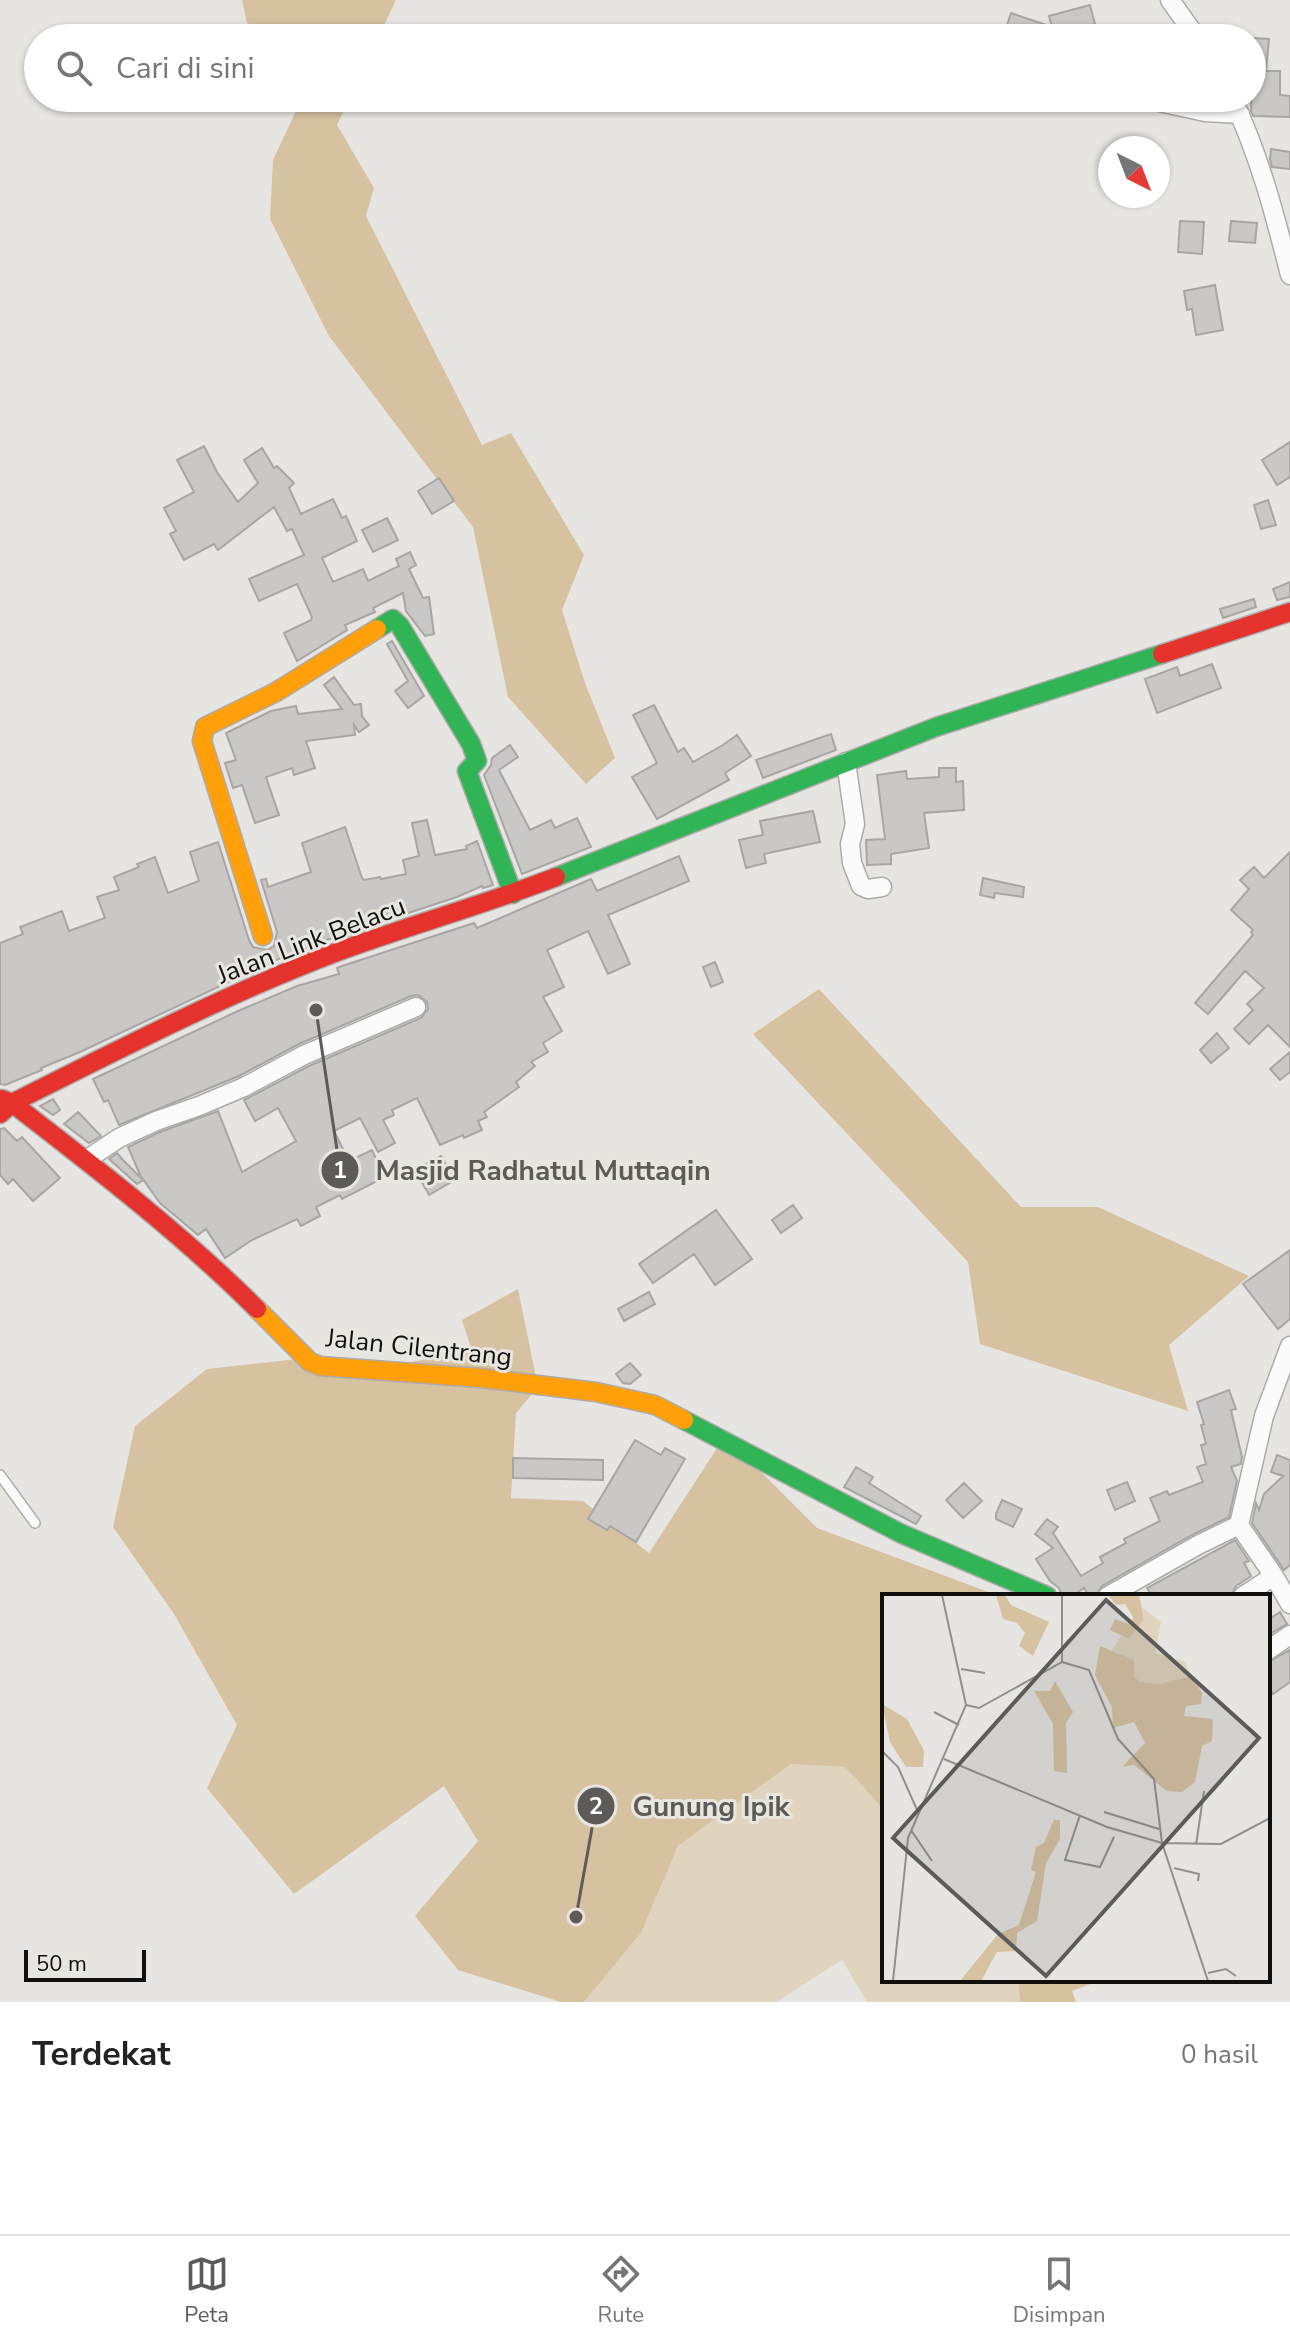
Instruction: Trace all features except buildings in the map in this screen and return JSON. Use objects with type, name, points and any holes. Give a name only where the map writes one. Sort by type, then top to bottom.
[{"type":"street","points":[[1170,0],[1187,24]]},
{"type":"street","points":[[1238,112],[1284,228],[1290,275]]},
{"type":"street","name":"Jalan Link Belacu","points":[[4,1105],[137,1041],[337,952],[513,894],[936,727],[1290,612]]},
{"type":"street","points":[[263,936],[202,741],[203,731],[205,727],[276,692],[393,619],[471,742],[477,761],[467,771],[513,894]]},
{"type":"street","points":[[846,762],[855,824],[850,844],[852,863],[861,886],[868,889],[882,887]]},
{"type":"street","points":[[86,1160],[119,1138],[244,1087],[304,1055],[416,1007]]},
{"type":"street","name":"Jalan Cilentrang","points":[[4,1105],[86,1160],[228,1280],[310,1362],[320,1366],[481,1378],[596,1392],[662,1408],[900,1533],[1042,1594]]},
{"type":"street","points":[[1290,1346],[1264,1416],[1239,1525],[1290,1604]]},
{"type":"street","points":[[1112,1594],[1239,1525]]},
{"type":"street","points":[[1246,1594],[1274,1576]]},
{"type":"street","points":[[1270,1649],[1290,1635]]},
{"type":"lane","points":[[0,1475],[35,1523]]},
{"type":"shaded area","points":[[242,0],[396,0],[385,24],[247,23]]},
{"type":"shaded area","points":[[295,112],[343,112],[337,125],[374,188],[366,216],[482,445],[511,433],[584,555],[562,610],[585,683],[615,758],[586,784],[508,697],[473,527],[329,336],[270,219],[273,160]]},
{"type":"shaded area","points":[[819,989],[1021,1207],[1098,1207],[1249,1276],[1169,1345],[1188,1411],[980,1344],[968,1262],[753,1034]]},
{"type":"shaded area","points":[[518,1289],[538,1387],[516,1413],[511,1498],[583,1501],[649,1553],[725,1436],[817,1528],[994,1594],[882,1594],[882,1808],[845,1767],[791,1764],[678,1846],[641,1933],[584,2002],[561,2002],[458,1970],[415,1916],[478,1841],[444,1786],[294,1894],[207,1788],[237,1725],[174,1614],[113,1527],[135,1426],[207,1369],[307,1358],[397,1365],[472,1350],[462,1320]]},
{"type":"shaded area","points":[[791,1764],[845,1767],[882,1808],[882,1982],[1018,1982],[1020,2002],[867,2002],[842,1960],[776,2002],[584,2002],[641,1933],[678,1846]]},
{"type":"shaded area","points":[[1018,1982],[1096,1982],[1072,1991],[1076,2002],[1020,2002]]},
{"type":"traffic: fast","points":[[377,629],[393,619],[400,626],[471,744],[477,761],[467,771],[513,894]]},
{"type":"traffic: fast","points":[[556,877],[936,727],[1162,654]]},
{"type":"traffic: fast","points":[[684,1420],[900,1533],[1042,1594]]},
{"type":"traffic: slow","points":[[263,936],[202,741],[205,727],[276,692],[377,629]]},
{"type":"traffic: slow","points":[[257,1309],[310,1362],[320,1366],[481,1378],[596,1392],[655,1405],[684,1420]]},
{"type":"traffic: jam","points":[[1162,654],[1290,612]]},
{"type":"traffic: jam","points":[[0,1114],[12,1103],[254,986],[337,952],[556,877]]},
{"type":"traffic: jam","points":[[2,1099],[12,1103],[138,1202],[257,1309]]},
{"type":"place","name":"Masjid Radhatul Muttaqin","points":[[316,1010]]},
{"type":"place","name":"Gunung Ipik","points":[[576,1917]]}]
